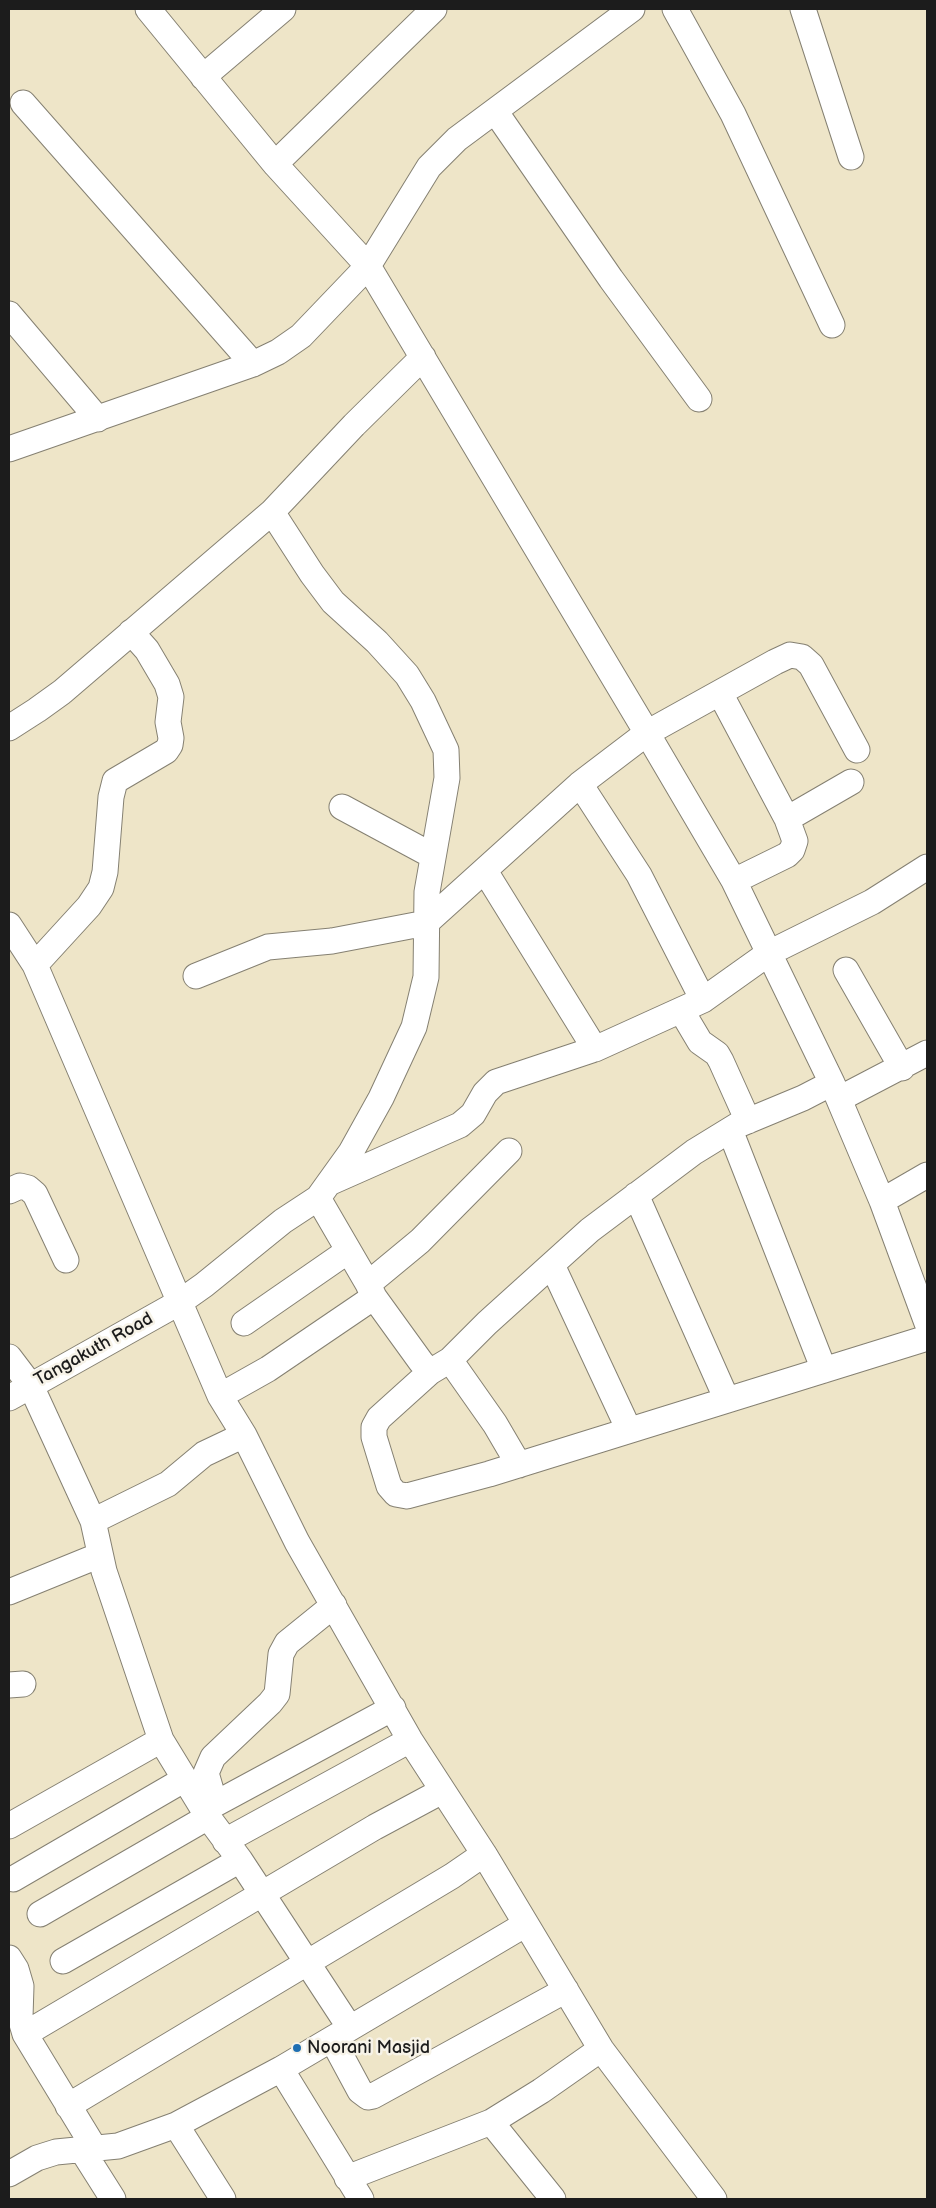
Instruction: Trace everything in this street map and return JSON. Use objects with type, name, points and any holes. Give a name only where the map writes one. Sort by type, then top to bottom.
[{"type":"street","points":[[148,9],[275,164],[368,266],[504,496],[648,733],[734,882],[836,1091],[882,1200],[927,1323]]},
{"type":"street","points":[[203,77],[283,9]]},
{"type":"street","points":[[275,164],[434,9]]},
{"type":"street","points":[[9,449],[253,364],[278,352],[301,336],[368,266],[429,167],[457,139],[632,9]]},
{"type":"street","points":[[675,9],[733,114],[832,325]]},
{"type":"street","points":[[802,9],[851,157]]},
{"type":"street","points":[[23,103],[253,364]]},
{"type":"street","points":[[495,111],[611,279],[699,399]]},
{"type":"street","points":[[9,314],[98,419]]},
{"type":"street","points":[[9,728],[62,692],[272,512],[354,425],[423,357]]},
{"type":"street","points":[[272,512],[312,574],[333,602],[377,642],[407,675],[427,709],[446,750],[447,778],[427,892],[426,977],[414,1028],[381,1098],[351,1152],[324,1190]]},
{"type":"street","points":[[35,965],[89,906],[101,888],[105,872],[114,781],[166,751],[170,745],[171,738],[168,722],[171,697],[168,684],[147,650],[132,632]]},
{"type":"street","points":[[196,976],[268,947],[332,941],[426,923],[486,871],[580,784],[648,733],[790,655],[802,656],[811,665],[857,750]]},
{"type":"street","points":[[720,693],[787,819],[795,841],[792,850],[787,855],[734,882]]},
{"type":"street","points":[[787,819],[851,782]]},
{"type":"street","points":[[580,784],[640,875],[692,1005],[700,1042],[717,1054],[721,1061],[739,1125],[824,1370]]},
{"type":"street","points":[[342,807],[433,856]]},
{"type":"street","points":[[324,1190],[460,1125],[473,1114],[485,1093],[496,1082],[595,1049],[692,1005],[769,953],[872,902],[927,867]]},
{"type":"street","points":[[486,871],[595,1049]]},
{"type":"street","points":[[9,925],[35,965],[220,1396],[244,1435],[297,1542],[410,1740],[484,1854],[601,2049],[710,2198]]},
{"type":"street","points":[[846,970],[902,1068]]},
{"type":"street","points":[[927,1053],[902,1068],[836,1091],[803,1098],[739,1125],[694,1152],[590,1230],[440,1366],[379,1418],[374,1427],[374,1437],[389,1486],[396,1494],[408,1496],[519,1465],[927,1338]]},
{"type":"street","points":[[220,1396],[268,1369],[371,1290],[509,1151]]},
{"type":"street","points":[[882,1200],[927,1175]]},
{"type":"street","points":[[9,1191],[20,1186],[28,1188],[35,1194],[66,1260]]},
{"type":"street","points":[[324,1190],[348,1251],[371,1290],[421,1362],[440,1366],[495,1424],[519,1465]]},
{"type":"street","name":"Tangakuth Road","points":[[9,1398],[180,1302],[324,1190]]},
{"type":"street","points":[[636,1195],[727,1400]]},
{"type":"street","points":[[244,1323],[348,1251]]},
{"type":"street","points":[[552,1265],[629,1430]]},
{"type":"street","points":[[9,1358],[31,1386],[93,1521],[100,1555],[161,1740],[185,1779],[209,1810],[233,1850],[307,1962],[341,2034],[360,2091],[368,2097],[374,2096],[566,1990]]},
{"type":"street","points":[[93,1521],[168,1484],[204,1454],[244,1435]]},
{"type":"street","points":[[9,1592],[100,1555]]},
{"type":"street","points":[[209,1810],[206,1773],[213,1757],[270,1703],[277,1694],[280,1654],[287,1643],[334,1605]]},
{"type":"street","points":[[40,1914],[209,1810],[393,1708]]},
{"type":"street","points":[[9,1826],[161,1740]]},
{"type":"street","points":[[63,1961],[233,1850],[410,1740]]},
{"type":"street","points":[[13,1879],[185,1779]]},
{"type":"street","points":[[25,2034],[375,1828],[442,1791]]},
{"type":"street","points":[[68,2106],[452,1876],[484,1854]]},
{"type":"street","points":[[9,2174],[37,2158],[56,2152],[118,2146],[176,2125],[281,2069],[526,1924]]},
{"type":"street","points":[[9,1958],[16,1969],[21,1986],[20,2017],[25,2034],[68,2106],[114,2199]]},
{"type":"street","points":[[347,2178],[491,2122],[541,2091],[601,2049]]},
{"type":"street","points":[[281,2069],[361,2199]]},
{"type":"street","points":[[491,2122],[543,2196]]},
{"type":"street","points":[[176,2125],[223,2199]]},
{"type":"place","name":"Noorani Masjid","points":[[297,2048]]}]
